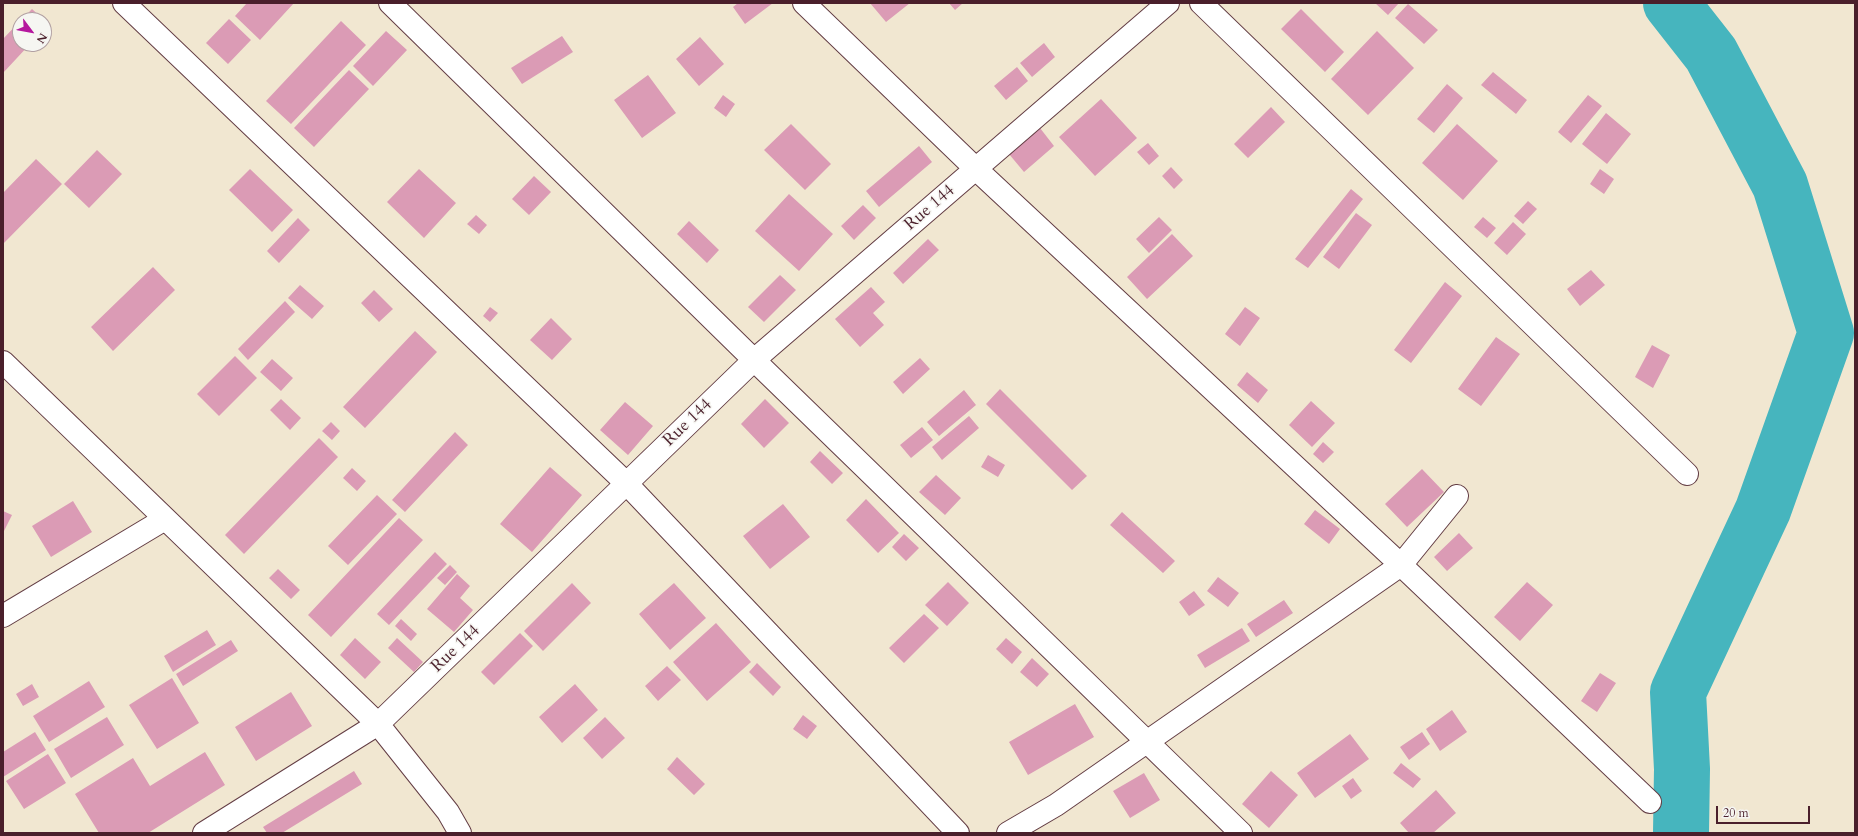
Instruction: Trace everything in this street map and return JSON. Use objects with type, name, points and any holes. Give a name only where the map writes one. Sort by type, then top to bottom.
[{"type":"street","points":[[124,3],[626,483],[958,833]]},
{"type":"street","points":[[390,3],[754,360],[1148,741],[1241,833]]},
{"type":"street","points":[[804,3],[976,168],[1402,565],[1650,802]]},
{"type":"street","name":"Rue 144","points":[[204,833],[378,724],[754,360],[1168,3]]},
{"type":"street","points":[[1201,3],[1687,474]]},
{"type":"street","points":[[3,362],[378,724],[448,812],[460,833]]},
{"type":"street","points":[[1008,833],[1056,805],[1402,565],[1457,496]]},
{"type":"street","points":[[3,616],[165,519]]},
{"type":"building","points":[[247,3],[294,3],[260,40],[235,16]]},
{"type":"building","points":[[738,3],[773,3],[745,24],[733,7]]},
{"type":"building","points":[[870,3],[910,3],[886,22]]},
{"type":"building","points":[[949,3],[963,3],[955,10]]},
{"type":"building","points":[[1375,3],[1399,3],[1388,15]]},
{"type":"building","points":[[1408,4],[1438,30],[1424,44],[1395,18]]},
{"type":"building","points":[[1301,9],[1344,52],[1325,72],[1281,29]]},
{"type":"building","points":[[229,19],[251,40],[228,64],[206,43]]},
{"type":"building","points":[[341,21],[366,45],[291,124],[266,101]]},
{"type":"building","points":[[12,29],[12,52],[23,52],[3,73],[3,39]]},
{"type":"building","points":[[386,31],[407,50],[373,86],[353,66]]},
{"type":"building","points":[[1377,31],[1414,68],[1368,115],[1331,79]]},
{"type":"building","points":[[562,36],[573,52],[522,84],[511,68]]},
{"type":"building","points":[[700,37],[724,64],[699,86],[676,59]]},
{"type":"building","points":[[1044,43],[1055,57],[1032,77],[1020,63]]},
{"type":"building","points":[[1017,67],[1028,81],[1006,100],[994,86]]},
{"type":"building","points":[[349,70],[369,89],[314,147],[294,128]]},
{"type":"building","points":[[1493,72],[1527,100],[1516,114],[1481,85]]},
{"type":"building","points":[[648,75],[676,113],[642,138],[614,100]]},
{"type":"building","points":[[1447,84],[1463,98],[1434,133],[1417,119]]},
{"type":"building","points":[[723,95],[735,104],[726,117],[714,108]]},
{"type":"building","points":[[1588,95],[1602,106],[1571,143],[1558,132]]},
{"type":"building","points":[[1101,99],[1137,138],[1095,176],[1059,137]]},
{"type":"building","points":[[1271,107],[1285,122],[1248,158],[1234,144]]},
{"type":"building","points":[[1606,113],[1631,134],[1607,164],[1582,144]]},
{"type":"building","points":[[791,124],[831,164],[805,190],[764,150]]},
{"type":"building","points":[[1457,124],[1498,161],[1463,200],[1422,163]]},
{"type":"building","points":[[1040,128],[1054,146],[1024,172],[1009,154]]},
{"type":"building","points":[[1148,143],[1159,156],[1149,165],[1137,152]]},
{"type":"building","points":[[919,146],[932,162],[879,207],[866,191]]},
{"type":"building","points":[[97,150],[122,174],[89,208],[64,184]]},
{"type":"building","points":[[36,159],[62,184],[3,244],[3,193]]},
{"type":"building","points":[[1171,167],[1183,180],[1174,189],[1162,176]]},
{"type":"building","points":[[250,169],[293,210],[272,232],[229,190]]},
{"type":"building","points":[[419,169],[456,203],[424,238],[387,202]]},
{"type":"building","points":[[1600,169],[1614,179],[1604,194],[1590,184]]},
{"type":"building","points":[[534,176],[551,192],[529,215],[512,199]]},
{"type":"building","points":[[1351,189],[1363,199],[1308,268],[1295,259]]},
{"type":"building","points":[[789,194],[833,234],[799,271],[755,231]]},
{"type":"building","points":[[1528,201],[1537,209],[1523,224],[1514,216]]},
{"type":"building","points":[[863,205],[876,218],[854,240],[841,226]]},
{"type":"building","points":[[1356,213],[1372,225],[1339,269],[1323,257]]},
{"type":"building","points":[[476,215],[487,225],[479,234],[467,224]]},
{"type":"building","points":[[1159,217],[1172,230],[1149,253],[1136,239]]},
{"type":"building","points":[[1483,217],[1496,228],[1487,238],[1474,227]]},
{"type":"building","points":[[298,218],[310,230],[279,263],[267,251]]},
{"type":"building","points":[[689,221],[719,250],[707,263],[677,234]]},
{"type":"building","points":[[1513,222],[1526,234],[1507,255],[1494,243]]},
{"type":"building","points":[[1172,234],[1193,256],[1147,299],[1127,277]]},
{"type":"building","points":[[928,239],[939,250],[903,284],[893,273]]},
{"type":"building","points":[[153,267],[175,290],[113,351],[91,327]]},
{"type":"building","points":[[1591,270],[1605,285],[1580,306],[1567,289]]},
{"type":"building","points":[[780,275],[796,290],[764,322],[748,307]]},
{"type":"building","points":[[1445,282],[1462,296],[1411,363],[1394,350]]},
{"type":"building","points":[[300,285],[324,306],[312,319],[288,298]]},
{"type":"building","points":[[871,287],[885,302],[873,313],[884,325],[860,347],[835,319]]},
{"type":"building","points":[[374,290],[393,309],[379,322],[361,303]]},
{"type":"building","points":[[285,301],[295,312],[248,360],[238,349]]},
{"type":"building","points":[[490,307],[498,313],[490,322],[483,316]]},
{"type":"building","points":[[1245,307],[1260,318],[1240,346],[1225,334]]},
{"type":"building","points":[[551,318],[572,339],[552,360],[530,340]]},
{"type":"building","points":[[415,331],[437,352],[365,428],[343,407]]},
{"type":"building","points":[[1496,337],[1520,354],[1481,406],[1458,389]]},
{"type":"building","points":[[1652,345],[1670,355],[1653,388],[1635,377]]},
{"type":"building","points":[[235,356],[257,378],[219,416],[197,394]]},
{"type":"building","points":[[920,358],[930,369],[903,394],[893,382]]},
{"type":"building","points":[[272,359],[293,378],[281,391],[260,372]]},
{"type":"building","points":[[1247,372],[1268,390],[1258,403],[1237,385]]},
{"type":"building","points":[[1000,389],[1087,476],[1072,490],[986,404]]},
{"type":"building","points":[[964,390],[976,405],[939,436],[927,422]]},
{"type":"building","points":[[281,399],[301,418],[290,430],[270,410]]},
{"type":"building","points":[[765,399],[789,423],[764,448],[741,424]]},
{"type":"building","points":[[1311,401],[1335,423],[1312,447],[1289,425]]},
{"type":"building","points":[[625,402],[653,426],[628,455],[600,430]]},
{"type":"building","points":[[969,416],[979,428],[942,460],[932,447]]},
{"type":"building","points":[[331,422],[340,431],[332,440],[322,431]]},
{"type":"building","points":[[922,427],[933,440],[911,458],[900,445]]},
{"type":"building","points":[[455,432],[468,445],[405,512],[392,500]]},
{"type":"building","points":[[319,438],[338,457],[244,554],[225,535]]},
{"type":"building","points":[[1323,442],[1334,452],[1323,463],[1313,454]]},
{"type":"building","points":[[820,451],[843,473],[832,484],[810,462]]},
{"type":"building","points":[[988,455],[1005,465],[998,477],[981,467]]},
{"type":"building","points":[[550,467],[582,495],[532,552],[500,524]]},
{"type":"building","points":[[352,468],[366,481],[357,491],[343,478]]},
{"type":"building","points":[[1422,469],[1444,492],[1407,527],[1385,504]]},
{"type":"building","points":[[936,475],[961,498],[945,515],[919,492]]},
{"type":"building","points":[[377,495],[397,514],[348,565],[328,546]]},
{"type":"building","points":[[866,499],[899,533],[878,553],[846,520]]},
{"type":"building","points":[[73,501],[92,532],[51,557],[32,526]]},
{"type":"building","points":[[783,504],[810,537],[770,569],[743,536]]},
{"type":"building","points":[[1315,510],[1340,529],[1329,544],[1304,524]]},
{"type":"building","points":[[3,511],[12,515],[3,533]]},
{"type":"building","points":[[1122,512],[1175,561],[1163,573],[1110,525]]},
{"type":"building","points":[[399,518],[423,540],[331,637],[308,615]]},
{"type":"building","points":[[1459,533],[1473,548],[1447,571],[1434,557]]},
{"type":"building","points":[[904,534],[919,548],[906,561],[892,547]]},
{"type":"building","points":[[435,552],[447,564],[389,625],[377,614]]},
{"type":"building","points":[[450,565],[457,572],[445,585],[437,578]]},
{"type":"building","points":[[278,569],[300,590],[291,599],[269,578]]},
{"type":"building","points":[[457,574],[470,586],[460,598],[473,610],[454,632],[427,609]]},
{"type":"building","points":[[1218,577],[1239,593],[1228,607],[1207,591]]},
{"type":"building","points":[[948,582],[969,603],[947,626],[925,605]]},
{"type":"building","points":[[1527,582],[1553,605],[1520,641],[1494,617]]},
{"type":"building","points":[[572,583],[591,603],[543,651],[524,631]]},
{"type":"building","points":[[674,583],[706,618],[670,650],[639,614]]},
{"type":"building","points":[[1194,591],[1205,605],[1189,616],[1179,602]]},
{"type":"building","points":[[1284,600],[1293,613],[1256,637],[1247,624]]},
{"type":"building","points":[[924,614],[939,628],[904,663],[889,648]]},
{"type":"building","points":[[401,619],[417,634],[411,641],[395,626]]},
{"type":"building","points":[[716,623],[751,662],[707,701],[673,662]]},
{"type":"building","points":[[1242,628],[1250,641],[1205,668],[1197,655]]},
{"type":"building","points":[[207,630],[216,645],[173,672],[164,656]]},
{"type":"building","points":[[520,633],[533,646],[494,685],[481,672]]},
{"type":"building","points":[[355,638],[381,662],[365,679],[340,655]]},
{"type":"building","points":[[397,638],[423,662],[414,672],[388,648]]},
{"type":"building","points":[[1006,638],[1022,652],[1012,664],[996,649]]},
{"type":"building","points":[[231,640],[238,651],[183,686],[176,674]]},
{"type":"building","points":[[1032,658],[1049,674],[1037,687],[1020,672]]},
{"type":"building","points":[[757,663],[781,687],[773,696],[749,672]]},
{"type":"building","points":[[667,666],[681,680],[658,701],[645,686]]},
{"type":"building","points":[[1600,673],[1616,683],[1597,712],[1581,701]]},
{"type":"building","points":[[172,678],[199,723],[157,749],[129,705]]},
{"type":"building","points":[[89,681],[105,707],[49,742],[33,716]]},
{"type":"building","points":[[32,684],[39,697],[23,706],[16,694]]},
{"type":"building","points":[[575,684],[598,710],[562,743],[539,717]]},
{"type":"building","points":[[291,692],[312,726],[256,761],[235,727]]},
{"type":"building","points":[[1075,704],[1094,737],[1028,775],[1009,742]]},
{"type":"building","points":[[1452,710],[1467,732],[1440,751],[1426,729]]},
{"type":"building","points":[[803,715],[817,726],[807,739],[793,729]]},
{"type":"building","points":[[107,717],[124,745],[71,778],[54,749]]},
{"type":"building","points":[[605,717],[625,738],[602,759],[583,738]]},
{"type":"building","points":[[35,732],[46,750],[3,777],[3,752]]},
{"type":"building","points":[[1422,732],[1430,744],[1409,760],[1400,747]]},
{"type":"building","points":[[1350,734],[1369,759],[1315,798],[1297,773]]},
{"type":"building","points":[[205,752],[225,785],[148,833],[99,833],[75,794],[133,758],[150,786]]},
{"type":"building","points":[[48,754],[66,783],[24,809],[6,781]]},
{"type":"building","points":[[677,757],[705,784],[694,795],[667,769]]},
{"type":"building","points":[[1401,763],[1421,779],[1413,788],[1393,773]]},
{"type":"building","points":[[354,771],[362,784],[282,833],[267,833],[263,827]]},
{"type":"building","points":[[1271,771],[1298,795],[1269,828],[1242,804]]},
{"type":"building","points":[[1144,773],[1160,800],[1130,818],[1113,791]]},
{"type":"building","points":[[1353,778],[1362,791],[1351,799],[1342,786]]},
{"type":"building","points":[[1436,790],[1456,813],[1433,833],[1409,833],[1400,823]]},
{"type":"waterway","points":[[1671,3],[1711,54],[1780,185],[1826,333],[1763,510],[1678,692],[1682,769],[1681,833]]}]
